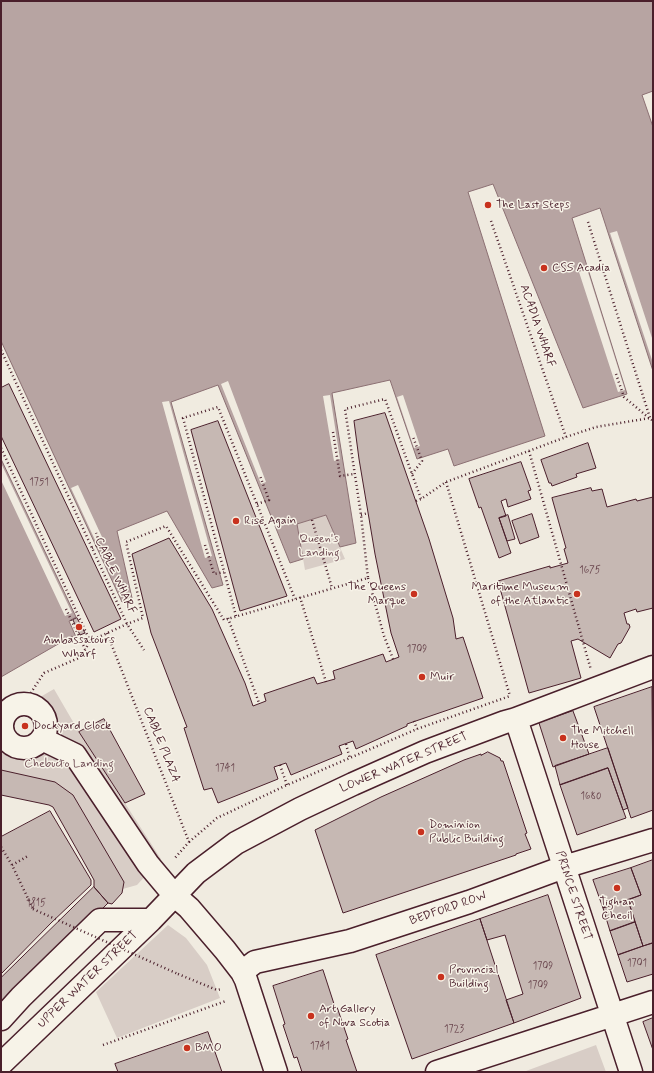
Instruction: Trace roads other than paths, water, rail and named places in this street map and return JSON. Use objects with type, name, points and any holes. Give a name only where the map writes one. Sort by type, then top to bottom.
[{"type":"street","name":"LOWER WATER STREET","points":[[174,895],[196,873],[236,843],[300,809],[425,752],[653,667]]},
{"type":"street","points":[[24,703],[31,704],[42,712],[47,726],[46,733],[37,744],[31,748],[24,748],[16,747],[10,744],[2,732],[1,725],[6,712],[17,704],[24,703]]},
{"type":"street","name":"PRINCE STREET","points":[[516,719],[631,1072]]},
{"type":"street","points":[[42,739],[75,755],[148,864],[174,895],[189,908],[210,932],[242,972],[246,980],[276,1072]]},
{"type":"street","name":"BEDFORD ROW","points":[[242,972],[254,962],[350,941],[469,902],[564,868],[653,840]]},
{"type":"street","name":"UPPER WATER STREET","points":[[1,1064],[151,920],[174,895]]},
{"type":"street","points":[[1,1019],[21,997],[100,920],[151,920]]},
{"type":"street","points":[[437,1072],[653,1002]]},
{"type":"place","name":"The Last Steps","points":[[488,205]]},
{"type":"place","name":"CSS Acadia","points":[[544,268]]},
{"type":"place","name":"Rise Again","points":[[236,521]]},
{"type":"place","name":"The Queens Marque","points":[[414,594]]},
{"type":"place","name":"Maritime Museum of the Atlantic","points":[[577,594]]},
{"type":"place","name":"Ambassatours Wharf","points":[[79,627]]},
{"type":"place","name":"Muir","points":[[422,677]]},
{"type":"place","name":"Dockyard Clock","points":[[25,726]]},
{"type":"place","name":"The Mitchell House","points":[[563,738]]},
{"type":"place","name":"Dominion Public Building","points":[[421,832]]},
{"type":"place","name":"Tigh an Cheoil","points":[[617,888]]},
{"type":"place","name":"Provincial Building","points":[[441,977]]},
{"type":"place","name":"Art Gallery of Nova Scotia","points":[[311,1016]]},
{"type":"place","name":"BMO","points":[[187,1048]]},
{"type":"park label","name":"Queen's Landing","points":[[319,546]]},
{"type":"park label","name":"Chebucto Landing","points":[[69,764]]}]
